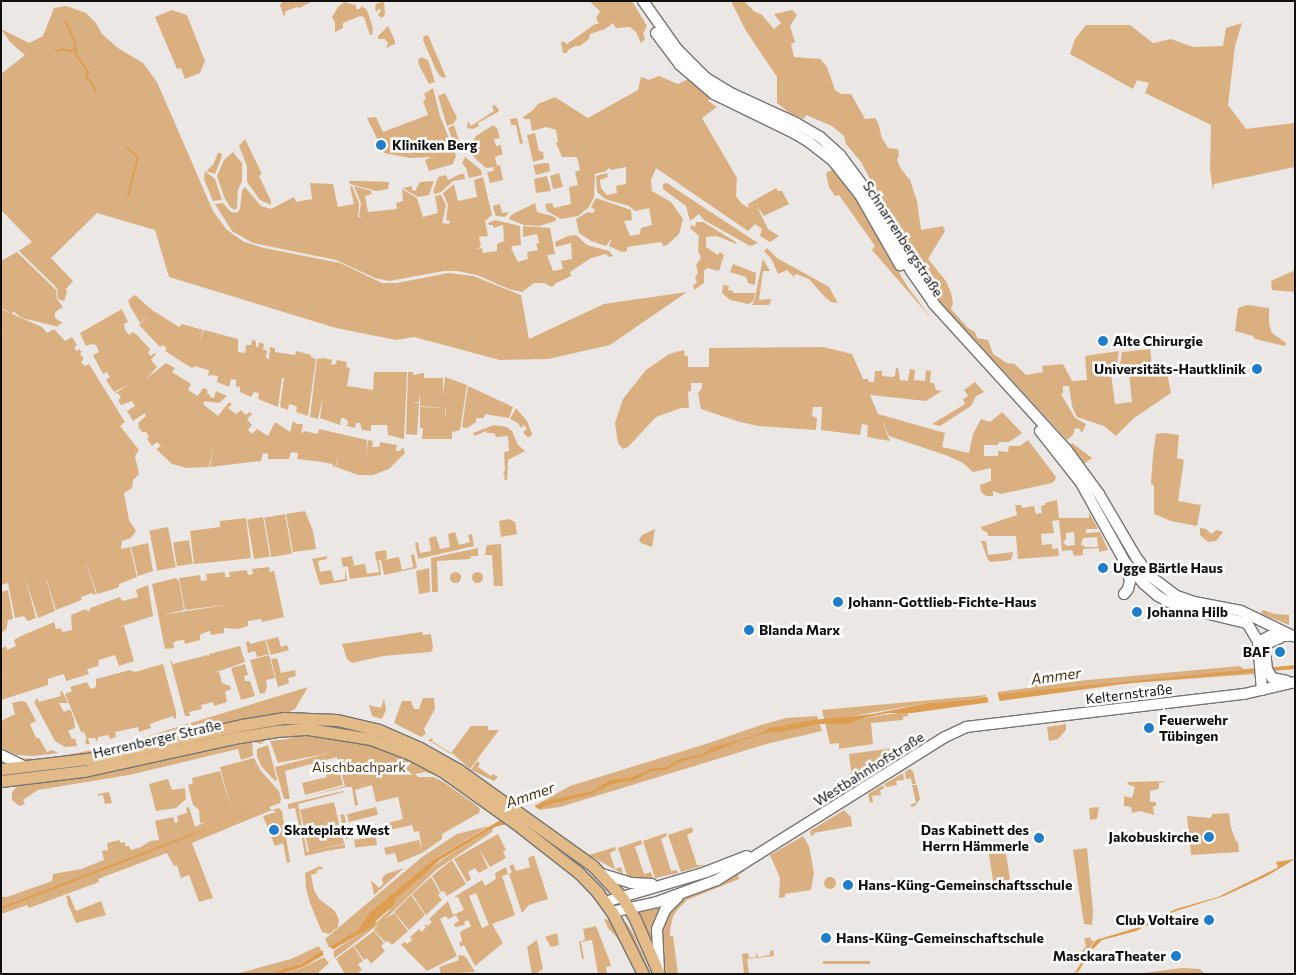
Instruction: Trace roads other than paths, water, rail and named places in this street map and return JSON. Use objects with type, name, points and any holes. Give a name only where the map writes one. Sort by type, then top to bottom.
[{"type":"main road","name":"Herrenberger Straße","points":[[2,773],[26,767],[110,755],[256,722],[310,718],[353,722],[405,741],[459,770],[507,810]]},
{"type":"main road","name":"Herrenberger Straße","points":[[2,773],[100,768],[257,733],[319,730],[371,739],[410,754],[507,810]]},
{"type":"main road","points":[[507,810],[527,818],[602,874],[622,897],[617,908],[643,974]]},
{"type":"main road","points":[[507,810],[515,823],[573,868],[640,930],[659,973]]},
{"type":"street","name":"Schnarrenbergstraße","points":[[636,1],[664,44],[680,65],[696,80],[714,94],[809,142],[833,161],[860,195],[905,272],[927,304],[1060,453],[1086,491],[1125,562],[1147,580]]},
{"type":"street","name":"Schnarrenbergstraße","points":[[643,1],[677,49],[706,78],[733,94],[796,123],[820,138],[840,155],[866,190],[911,271],[933,303],[1066,449],[1099,494],[1136,557],[1147,580]]},
{"type":"street","points":[[1124,594],[1128,589],[1130,581],[1125,562]]},
{"type":"street","points":[[1147,580],[1177,596],[1194,602],[1241,611],[1294,636]]},
{"type":"street","points":[[1147,580],[1158,596],[1181,608],[1244,622],[1252,628],[1258,644],[1262,690]]},
{"type":"street","points":[[1258,644],[1268,636],[1294,636]]},
{"type":"street","points":[[1265,653],[1268,644],[1294,636]]},
{"type":"street","points":[[1258,644],[1265,653],[1270,675],[1276,679],[1294,682]]},
{"type":"street","name":"Kelternstraße","points":[[999,723],[1262,690],[1294,682]]},
{"type":"street","name":"Westbahnhofstraße","points":[[681,895],[717,880],[758,852],[950,734],[972,726],[999,723]]},
{"type":"street","points":[[1,755],[26,767]]},
{"type":"street","name":"Westbahnhofstraße","points":[[622,897],[758,852]]},
{"type":"street","points":[[602,874],[638,884],[666,884]]},
{"type":"street","points":[[617,908],[681,895]]},
{"type":"street","points":[[659,973],[656,937],[659,921],[664,910],[681,895]]},
{"type":"street","points":[[617,908],[622,897]]},
{"type":"waterway","points":[[66,22],[75,42],[77,56],[88,72],[86,77],[93,84],[96,93]]},
{"type":"waterway","points":[[56,51],[76,49]]},
{"type":"waterway","points":[[127,148],[138,157],[128,196]]},
{"type":"waterway","points":[[2,908],[194,834]]},
{"type":"place","name":"Kliniken Berg","points":[[381,145]]},
{"type":"place","name":"Alte Chirurgie","points":[[1103,341]]},
{"type":"place","name":"Universitäts-Hautklinik","points":[[1257,369]]},
{"type":"place","name":"Ugge Bärtle Haus","points":[[1103,568]]},
{"type":"place","name":"Johann-Gottlieb-Fichte-Haus","points":[[838,602]]},
{"type":"place","name":"Johanna Hilb","points":[[1137,612]]},
{"type":"place","name":"Blanda Marx","points":[[749,630]]},
{"type":"place","name":"BAF","points":[[1280,652]]},
{"type":"place","name":"Feuerwehr Tübingen","points":[[1149,728]]},
{"type":"place","name":"Skateplatz West","points":[[274,830]]},
{"type":"place","name":"Jakobuskirche","points":[[1209,837]]},
{"type":"place","name":"Das Kabinett des Herrn Hämmerle","points":[[1039,838]]},
{"type":"place","name":"Hans-Küng-Gemeinschaftsschule","points":[[848,885]]},
{"type":"place","name":"Club Voltaire","points":[[1209,920]]},
{"type":"place","name":"Hans-Küng-Gemeinschaftschule","points":[[826,938]]},
{"type":"place","name":"MasckaraTheater","points":[[1176,956]]},
{"type":"water label","name":"Ammer","points":[[1056,676]]},
{"type":"water label","name":"Ammer","points":[[530,795]]},
{"type":"park label","name":"Aischbachpark","points":[[359,767]]}]
